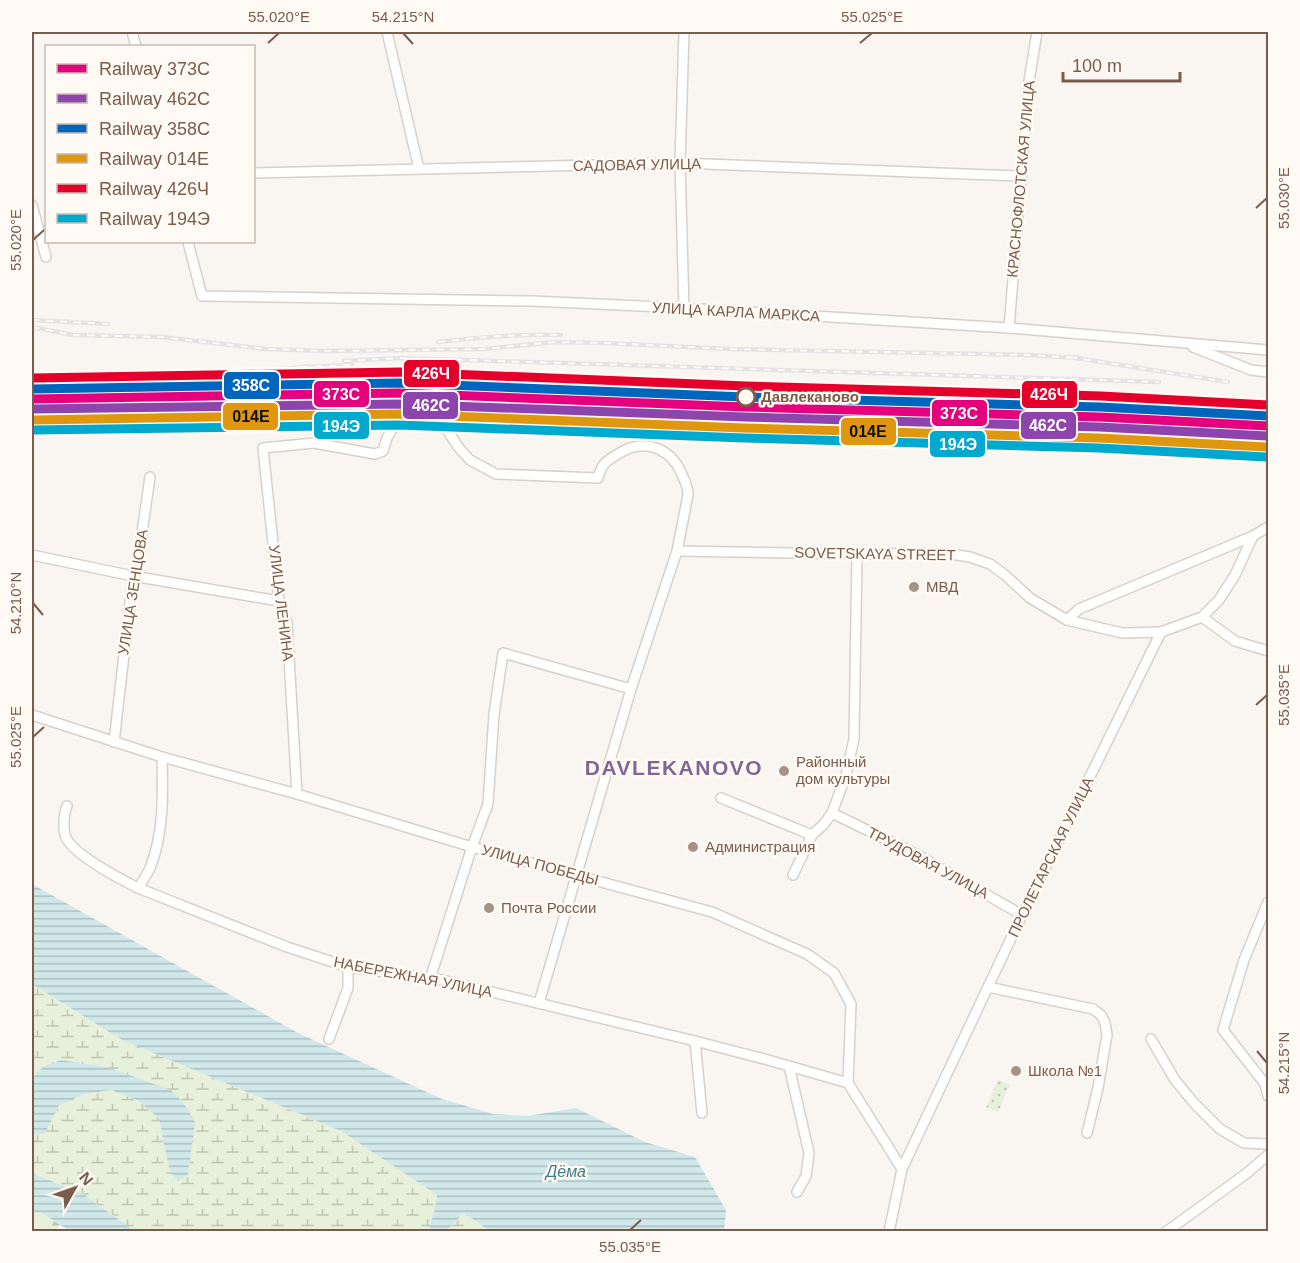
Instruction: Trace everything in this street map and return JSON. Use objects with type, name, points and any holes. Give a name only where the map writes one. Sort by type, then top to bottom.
[{"type":"street","points":[[387,32],[419,169]]},
{"type":"street","points":[[684,32],[680,164],[684,308]]},
{"type":"street","name":"КРАСНОФЛОТСКАЯ УЛИЦА","points":[[1009,328],[1020,176],[1029,81],[1037,32]]},
{"type":"street","name":"САДОВАЯ УЛИЦА","points":[[255,173],[680,164],[1020,176]]},
{"type":"street","points":[[32,205],[46,256]]},
{"type":"street","name":"УЛИЦА КАРЛА МАРКСА","points":[[188,243],[202,296],[531,301],[684,308],[1009,328],[1269,350]]},
{"type":"street","points":[[1182,343],[1251,370],[1269,372]]},
{"type":"street","name":"УЛИЦА ЛЕНИНА","points":[[297,794],[287,623],[279,601],[263,448],[314,443],[375,454],[383,451],[392,429],[401,424],[440,425],[447,430],[470,460],[495,474],[598,478],[602,465],[627,449],[653,446],[671,456],[680,468],[688,488],[677,551]]},
{"type":"street","name":"УЛИЦА ЗЕНЦОВА","points":[[114,742],[133,576],[138,561],[150,477]]},
{"type":"street","points":[[1067,620],[1079,609],[1269,527]]},
{"type":"street","points":[[1161,632],[1202,617],[1219,600],[1235,574],[1252,536]]},
{"type":"street","points":[[539,1003],[631,689],[677,551]]},
{"type":"street","name":"SOVETSKAYA STREET","points":[[677,551],[857,554],[944,552],[990,564],[1030,597],[1067,620],[1122,633],[1161,632]]},
{"type":"street","points":[[794,875],[812,835],[832,813],[846,775],[854,739],[857,554]]},
{"type":"street","points":[[32,555],[133,576],[279,601]]},
{"type":"street","points":[[1202,617],[1235,641],[1269,651]]},
{"type":"street","name":"ПРОЛЕТАРСКАЯ УЛИЦА","points":[[889,1232],[902,1169],[1022,915],[1161,632]]},
{"type":"street","points":[[430,979],[488,804],[494,714],[503,653],[631,689]]},
{"type":"street","name":"УЛИЦА ПОБЕДЫ","points":[[32,715],[162,757],[297,794],[472,847],[712,912],[807,954],[834,973],[851,1004],[848,1083]]},
{"type":"street","points":[[138,888],[150,868],[157,844],[163,800],[162,757]]},
{"type":"street","points":[[721,798],[812,835]]},
{"type":"street","name":"НАБЕРЕЖНАЯ УЛИЦА","points":[[67,806],[65,834],[69,842],[76,850],[115,876],[138,888],[287,947],[348,967],[442,980],[695,1041],[848,1083]]},
{"type":"street","name":"ТРУДОВАЯ УЛИЦА","points":[[832,813],[915,854],[1022,915]]},
{"type":"street","points":[[1269,902],[1244,960],[1223,1030],[1264,1084],[1269,1096]]},
{"type":"street","points":[[329,1039],[348,988],[348,967]]},
{"type":"street","points":[[988,987],[1094,1009],[1101,1015],[1107,1035],[1087,1133]]},
{"type":"street","points":[[1151,1039],[1175,1080],[1220,1129],[1244,1143],[1269,1144]]},
{"type":"street","points":[[695,1041],[702,1113]]},
{"type":"street","points":[[789,1066],[809,1152],[806,1176],[797,1192]]},
{"type":"street","points":[[848,1083],[902,1169]]},
{"type":"street","points":[[1167,1232],[1269,1155]]},
{"type":"green space","points":[[32,984],[122,1040],[341,1131],[437,1195],[428,1231],[135,1231],[83,1194],[32,1173]]},
{"type":"green space","points":[[998,1080],[1010,1085],[998,1112],[986,1107]]},
{"type":"green space","points":[[32,1211],[43,1214],[60,1225],[56,1231],[32,1231]]},
{"type":"green space","points":[[464,1213],[490,1231],[446,1232]]},
{"type":"water","name":"Дёма","points":[[32,884],[298,1033],[442,1099],[493,1114],[527,1116],[576,1108],[645,1142],[695,1157],[726,1210],[724,1231],[490,1231],[464,1213],[446,1231],[428,1231],[437,1195],[341,1131],[122,1040],[32,984]]},
{"type":"water","points":[[61,1060],[107,1067],[171,1090],[183,1102],[195,1122],[188,1175],[178,1181],[170,1172],[159,1119],[139,1101],[111,1090],[85,1094],[59,1105],[45,1134],[32,1135],[32,1079],[43,1067]]},
{"type":"water","points":[[32,1173],[83,1194],[135,1231],[70,1231],[43,1214],[32,1211]]},
{"type":"railway","points":[[32,320],[108,324]]},
{"type":"railway","points":[[32,327],[73,335],[161,337],[266,349],[323,351],[484,349],[555,342],[1079,358]]},
{"type":"railway","points":[[438,342],[500,336],[561,335]]},
{"type":"railway","points":[[1070,357],[1228,382]]},
{"type":"railway","points":[[344,361],[402,358],[1159,382]]},
{"type":"railway","points":[[301,367],[352,365]]},
{"type":"railway","points":[[32,381],[160,383],[201,381],[308,366]]},
{"type":"railway","points":[[32,412],[327,418]]},
{"type":"railway","points":[[932,425],[970,429]]},
{"type":"railway","points":[[774,429],[1152,445],[1268,438]]},
{"type":"rail line","name":"426Ч","points":[[32,378],[400,372],[746,386],[1101,396],[1268,405]]},
{"type":"rail line","name":"358С","points":[[32,389],[399,383],[745,397],[1100,407],[1268,416]]},
{"type":"rail line","name":"373C","points":[[32,399],[399,393],[745,407],[1100,417],[1268,426]]},
{"type":"rail line","name":"462С","points":[[32,409],[399,404],[1100,427],[1267,436]]},
{"type":"rail line","name":"014Е","points":[[32,420],[399,414],[744,428],[1099,438],[1267,447]]},
{"type":"rail line","name":"194Э","points":[[33,430],[399,425],[1099,448],[1266,457]]},
{"type":"place","name":"Давлеканово","points":[[746,397]]},
{"type":"place","name":"МВД","points":[[914,587]]},
{"type":"place","name":"Районный дом культуры","points":[[784,771]]},
{"type":"place","name":"Администрация","points":[[693,847]]},
{"type":"place","name":"Почта России","points":[[489,908]]},
{"type":"place","name":"Школа №1","points":[[1016,1071]]},
{"type":"district","name":"DAVLEKANOVO","points":[[674,768]]}]
